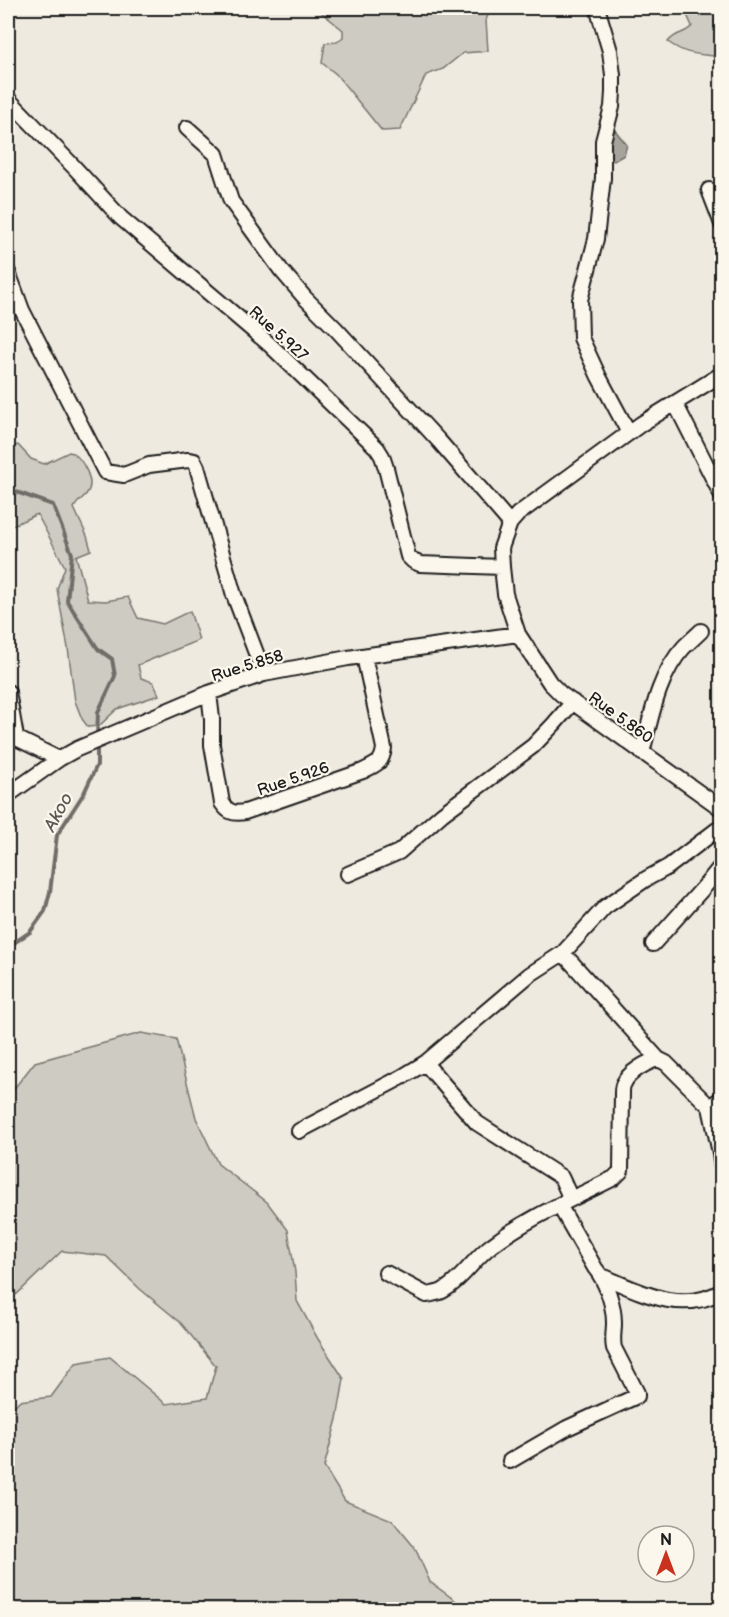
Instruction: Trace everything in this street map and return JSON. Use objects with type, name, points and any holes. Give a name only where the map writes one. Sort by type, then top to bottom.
[{"type":"street","points":[[599,14],[610,51],[613,92],[612,107],[603,141],[603,178],[596,239],[580,300],[581,338],[629,433]]},
{"type":"street","name":"Rue 5.927","points":[[8,99],[121,218],[269,344],[377,448],[386,468],[408,556],[413,561],[420,564],[501,567]]},
{"type":"street","points":[[187,128],[216,154],[231,201],[281,270],[439,441],[510,523],[518,514],[629,433],[722,374]]},
{"type":"street","points":[[709,190],[722,224]]},
{"type":"street","points":[[8,272],[22,310],[105,472],[124,475],[149,465],[194,461],[234,595],[264,674]]},
{"type":"street","points":[[675,403],[722,496]]},
{"type":"street","name":"Rue 5.860","points":[[510,523],[501,548],[505,594],[518,634],[550,683],[561,694],[722,809]]},
{"type":"street","points":[[642,753],[652,714],[670,668],[682,648],[701,631]]},
{"type":"street","name":"Rue 5.858","points":[[8,795],[77,749],[209,693],[264,674],[364,656],[518,634]]},
{"type":"street","name":"Rue 5.926","points":[[209,693],[212,745],[222,802],[227,810],[234,814],[245,812],[363,771],[380,762],[384,748],[364,656]]},
{"type":"street","points":[[8,692],[12,735],[59,759]]},
{"type":"street","points":[[348,874],[399,852],[442,814],[533,746],[573,702]]},
{"type":"street","points":[[299,1131],[425,1063],[530,975],[563,953],[605,907],[668,867],[722,826]]},
{"type":"street","points":[[653,944],[722,865]]},
{"type":"street","points":[[563,953],[658,1059],[666,1063],[710,1107],[722,1168]]},
{"type":"street","points":[[386,1273],[427,1295],[443,1291],[464,1274],[491,1246],[525,1223],[614,1178],[621,1171],[624,1082],[639,1067],[658,1059]]},
{"type":"street","points":[[425,1063],[477,1123],[561,1177],[565,1202],[595,1268],[602,1276],[611,1305],[614,1322],[612,1341],[614,1348],[636,1389],[636,1396],[567,1428],[510,1461]]},
{"type":"street","points":[[710,1107],[722,1098]]},
{"type":"street","points":[[602,1276],[660,1300],[681,1302],[700,1300],[722,1291]]},
{"type":"shaded area","points":[[316,8],[488,8],[489,13],[486,20],[488,51],[463,53],[443,69],[426,75],[400,130],[382,131],[336,74],[322,63],[325,43],[337,42],[343,37],[343,30]]},
{"type":"shaded area","points":[[681,8],[721,8],[715,22],[721,32],[721,57],[694,54],[668,42],[692,26]]},
{"type":"shaded area","points":[[614,129],[627,145],[624,155],[614,161],[604,156],[606,138]]},
{"type":"shaded area","points":[[18,445],[31,459],[44,464],[69,452],[73,453],[87,471],[89,488],[74,508],[91,550],[76,556],[88,600],[106,601],[128,597],[138,618],[163,624],[190,611],[199,640],[138,665],[141,678],[153,682],[159,695],[117,709],[99,726],[88,727],[75,701],[57,589],[65,567],[37,514],[12,526],[8,523],[8,447]]},
{"type":"shaded area","points":[[141,1033],[176,1039],[196,1118],[218,1164],[267,1202],[288,1230],[297,1301],[344,1379],[337,1419],[324,1467],[345,1501],[392,1520],[415,1548],[430,1582],[467,1609],[8,1609],[8,1413],[19,1401],[51,1397],[76,1363],[110,1357],[166,1404],[207,1398],[216,1366],[180,1322],[140,1289],[106,1256],[62,1251],[17,1294],[8,1298],[8,1096],[35,1062]]},
{"type":"waterway","points":[[8,489],[53,505],[72,554],[67,601],[98,649],[112,659],[115,676],[98,712],[97,738]]},
{"type":"waterway","name":"Akoo","points":[[8,947],[30,932],[45,911],[50,892],[57,835],[84,793],[97,765],[97,746]]}]
